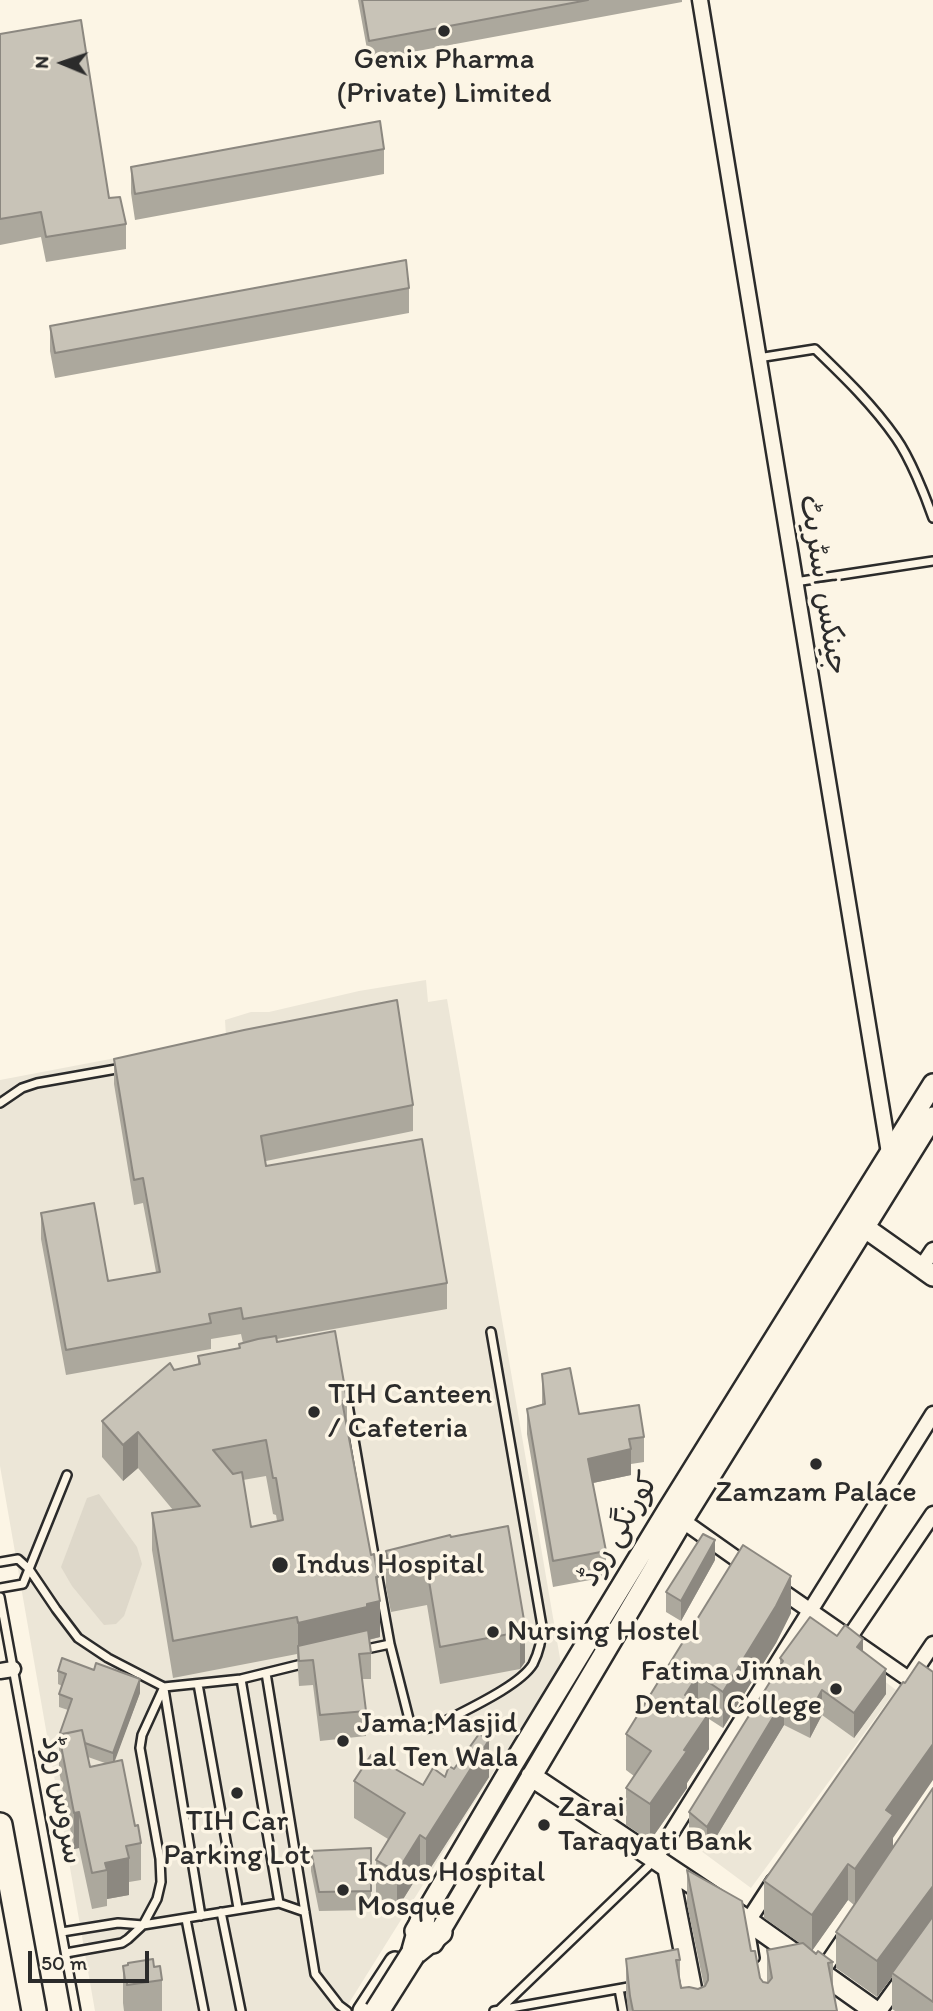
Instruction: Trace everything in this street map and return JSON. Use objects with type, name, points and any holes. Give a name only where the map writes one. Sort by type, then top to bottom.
[{"type":"main road","name":"کورنگی روڈ","points":[[388,2010],[513,1764],[675,1516],[856,1222],[889,1155],[933,1084]]},
{"type":"main road","name":"کورنگی روڈ","points":[[856,1222],[895,1178],[933,1118]]},
{"type":"main road","points":[[856,1222],[927,1272]]},
{"type":"main road","name":"کورنگی روڈ","points":[[363,2011],[381,1984],[432,1925],[531,1776],[675,1516]]},
{"type":"main road","points":[[531,1776],[877,2011]]},
{"type":"main road","points":[[0,1825],[34,2011]]},
{"type":"main road","points":[[662,1864],[683,1976],[696,2011]]},
{"type":"main road","points":[[388,2010],[414,1954],[432,1925]]},
{"type":"street","name":"جینکس اسٹریٹ","points":[[699,0],[889,1155],[895,1178]]},
{"type":"street","points":[[927,1272],[933,1250]]},
{"type":"street","points":[[662,1864],[810,1611],[933,1414]]},
{"type":"street","points":[[849,1638],[933,1514]]},
{"type":"street","points":[[675,1516],[849,1638],[905,1685],[933,1696]]},
{"type":"street","points":[[905,1685],[933,1644]]},
{"type":"street","points":[[748,1921],[779,1875]]},
{"type":"street","points":[[821,1973],[851,1929]]},
{"type":"street","points":[[877,2011],[910,1969]]},
{"type":"street","points":[[381,1984],[388,2010]]},
{"type":"lane","points":[[758,358],[816,349],[855,388],[897,440],[926,497],[933,518]]},
{"type":"lane","points":[[795,582],[933,561]]},
{"type":"lane","points":[[0,1103],[22,1088],[37,1083],[133,1066]]},
{"type":"lane","points":[[344,1381],[390,1644],[410,1723],[424,1730],[513,1684],[532,1665],[538,1651],[542,1626],[491,1332]]},
{"type":"lane","points":[[0,1588],[23,1584],[67,1475]]},
{"type":"lane","points":[[0,1562],[18,1559],[29,1569],[78,1638],[108,1658],[164,1687],[241,1679],[315,1661]]},
{"type":"lane","name":"سروس روڈ","points":[[0,1597],[6,1670],[62,1932],[76,2011]]},
{"type":"lane","points":[[352,1652],[390,1644]]},
{"type":"lane","points":[[266,1673],[315,1974],[347,2011]]},
{"type":"lane","points":[[241,1679],[279,1903]]},
{"type":"lane","points":[[198,1684],[238,1909]]},
{"type":"lane","points":[[164,1687],[201,1916]]},
{"type":"lane","points":[[66,1953],[122,1943],[143,1925],[157,1899],[161,1882],[160,1859],[141,1748],[142,1735],[164,1687]]},
{"type":"lane","points":[[496,2010],[662,1864]]},
{"type":"lane","points":[[62,1932],[118,1923],[143,1925],[279,1903],[305,1912]]},
{"type":"lane","points":[[221,1912],[241,2011]]},
{"type":"lane","points":[[186,1919],[204,2011]]},
{"type":"lane","points":[[748,1921],[758,1972]]},
{"type":"lane","points":[[496,2010],[642,1984]]},
{"type":"lane","points":[[619,1989],[623,2011]]},
{"type":"shaded area","name":"Indus Hospital","points":[[426,980],[428,1002],[447,999],[561,1664],[344,2011],[95,2011],[0,1466],[0,1080],[226,1037],[225,1020],[251,1012],[269,1012],[359,991]]},
{"type":"shaded area","points":[[99,1494],[137,1547],[142,1564],[124,1616],[116,1624],[104,1625],[72,1586],[61,1567],[87,1498]]},
{"type":"shaded area","points":[[815,1628],[896,1690],[751,1888],[685,1839]]},
{"type":"building","points":[[362,0],[588,0],[369,41]]},
{"type":"building","points":[[81,20],[109,198],[120,197],[126,224],[46,237],[41,212],[0,219],[0,34]]},
{"type":"building","points":[[380,121],[384,149],[135,194],[131,167]]},
{"type":"building","points":[[406,260],[409,288],[55,353],[50,326]]},
{"type":"building","points":[[397,1000],[413,1105],[261,1136],[266,1166],[422,1139],[447,1283],[243,1319],[241,1308],[209,1314],[211,1323],[66,1350],[41,1213],[94,1203],[108,1281],[160,1272],[143,1178],[134,1180],[114,1059]]},
{"type":"building","points":[[335,1331],[347,1400],[342,1401],[371,1555],[374,1554],[380,1601],[367,1604],[367,1607],[298,1623],[297,1617],[173,1641],[152,1513],[200,1506],[138,1432],[123,1445],[102,1421],[170,1363],[174,1370],[200,1364],[198,1356],[240,1348],[239,1344],[276,1336],[277,1342]],"holes":[[[266,1440],[273,1478],[276,1478],[283,1520],[251,1527],[242,1472],[233,1474],[213,1450]]]},
{"type":"building","points":[[570,1368],[579,1414],[639,1405],[644,1437],[629,1439],[631,1449],[588,1459],[606,1551],[553,1561],[527,1409],[545,1404],[542,1374]]},
{"type":"building","points":[[508,1526],[525,1626],[520,1632],[440,1647],[427,1569],[391,1575],[386,1551],[450,1535],[451,1537]]},
{"type":"building","points":[[703,1534],[715,1540],[681,1601],[666,1592]]},
{"type":"building","points":[[743,1545],[791,1576],[776,1606],[723,1692],[698,1675],[685,1695],[709,1713],[684,1750],[687,1751],[650,1804],[626,1788],[651,1751],[626,1734]]},
{"type":"building","points":[[810,1617],[837,1636],[845,1625],[863,1639],[857,1647],[886,1669],[854,1713],[822,1690],[810,1712],[784,1699],[707,1827],[689,1812],[783,1661],[780,1658]]},
{"type":"building","points":[[368,1630],[371,1653],[359,1654],[366,1711],[320,1715],[313,1660],[299,1661],[298,1646]]},
{"type":"building","points":[[62,1658],[94,1670],[96,1663],[140,1679],[113,1753],[85,1743],[82,1730],[60,1733],[72,1699],[59,1694],[66,1674],[58,1671]]},
{"type":"building","points":[[919,1662],[933,1672],[933,1744],[886,1810],[893,1815],[855,1869],[848,1864],[812,1915],[764,1881]]},
{"type":"building","points":[[82,1730],[90,1767],[122,1760],[141,1843],[126,1846],[129,1858],[105,1863],[107,1870],[92,1873],[79,1812],[74,1813],[59,1735]]},
{"type":"building","points":[[479,1734],[489,1740],[426,1839],[420,1835],[397,1872],[376,1860],[405,1813],[354,1781],[371,1755],[423,1785],[433,1768],[445,1777],[449,1766],[454,1769]]},
{"type":"building","points":[[933,1788],[933,1886],[877,1961],[836,1932]]},
{"type":"building","points":[[371,1848],[371,1891],[319,1892],[311,1851]]},
{"type":"building","points":[[687,1870],[742,1901],[751,1951],[755,1951],[763,1982],[768,1983],[772,1978],[767,1950],[803,1943],[816,1954],[818,1951],[833,1962],[828,1963],[837,2011],[633,2011],[626,1959],[678,1949],[680,1960],[676,1960],[681,1988],[698,1989],[705,1986],[708,1980]]},
{"type":"building","points":[[933,1916],[933,2002],[892,1973]]},
{"type":"building","points":[[153,1959],[154,1967],[160,1966],[162,1980],[127,1985],[123,1966]]},
{"type":"place","name":"Genix Pharma (Private) Limited","points":[[444,31]]},
{"type":"place","name":"TIH Canteen / Cafeteria","points":[[314,1412]]},
{"type":"place","name":"Zamzam Palace","points":[[816,1464]]},
{"type":"place","name":"Indus Hospital","points":[[280,1565]]},
{"type":"place","name":"Nursing Hostel","points":[[493,1632]]},
{"type":"place","name":"Fatima Jinnah Dental College","points":[[836,1689]]},
{"type":"place","name":"Jama Masjid Lal Ten Wala","points":[[343,1741]]},
{"type":"place","name":"TIH Car Parking Lot","points":[[237,1793]]},
{"type":"place","name":"Zarai Taraqyati Bank","points":[[544,1825]]},
{"type":"place","name":"Indus Hospital Mosque","points":[[343,1890]]}]
